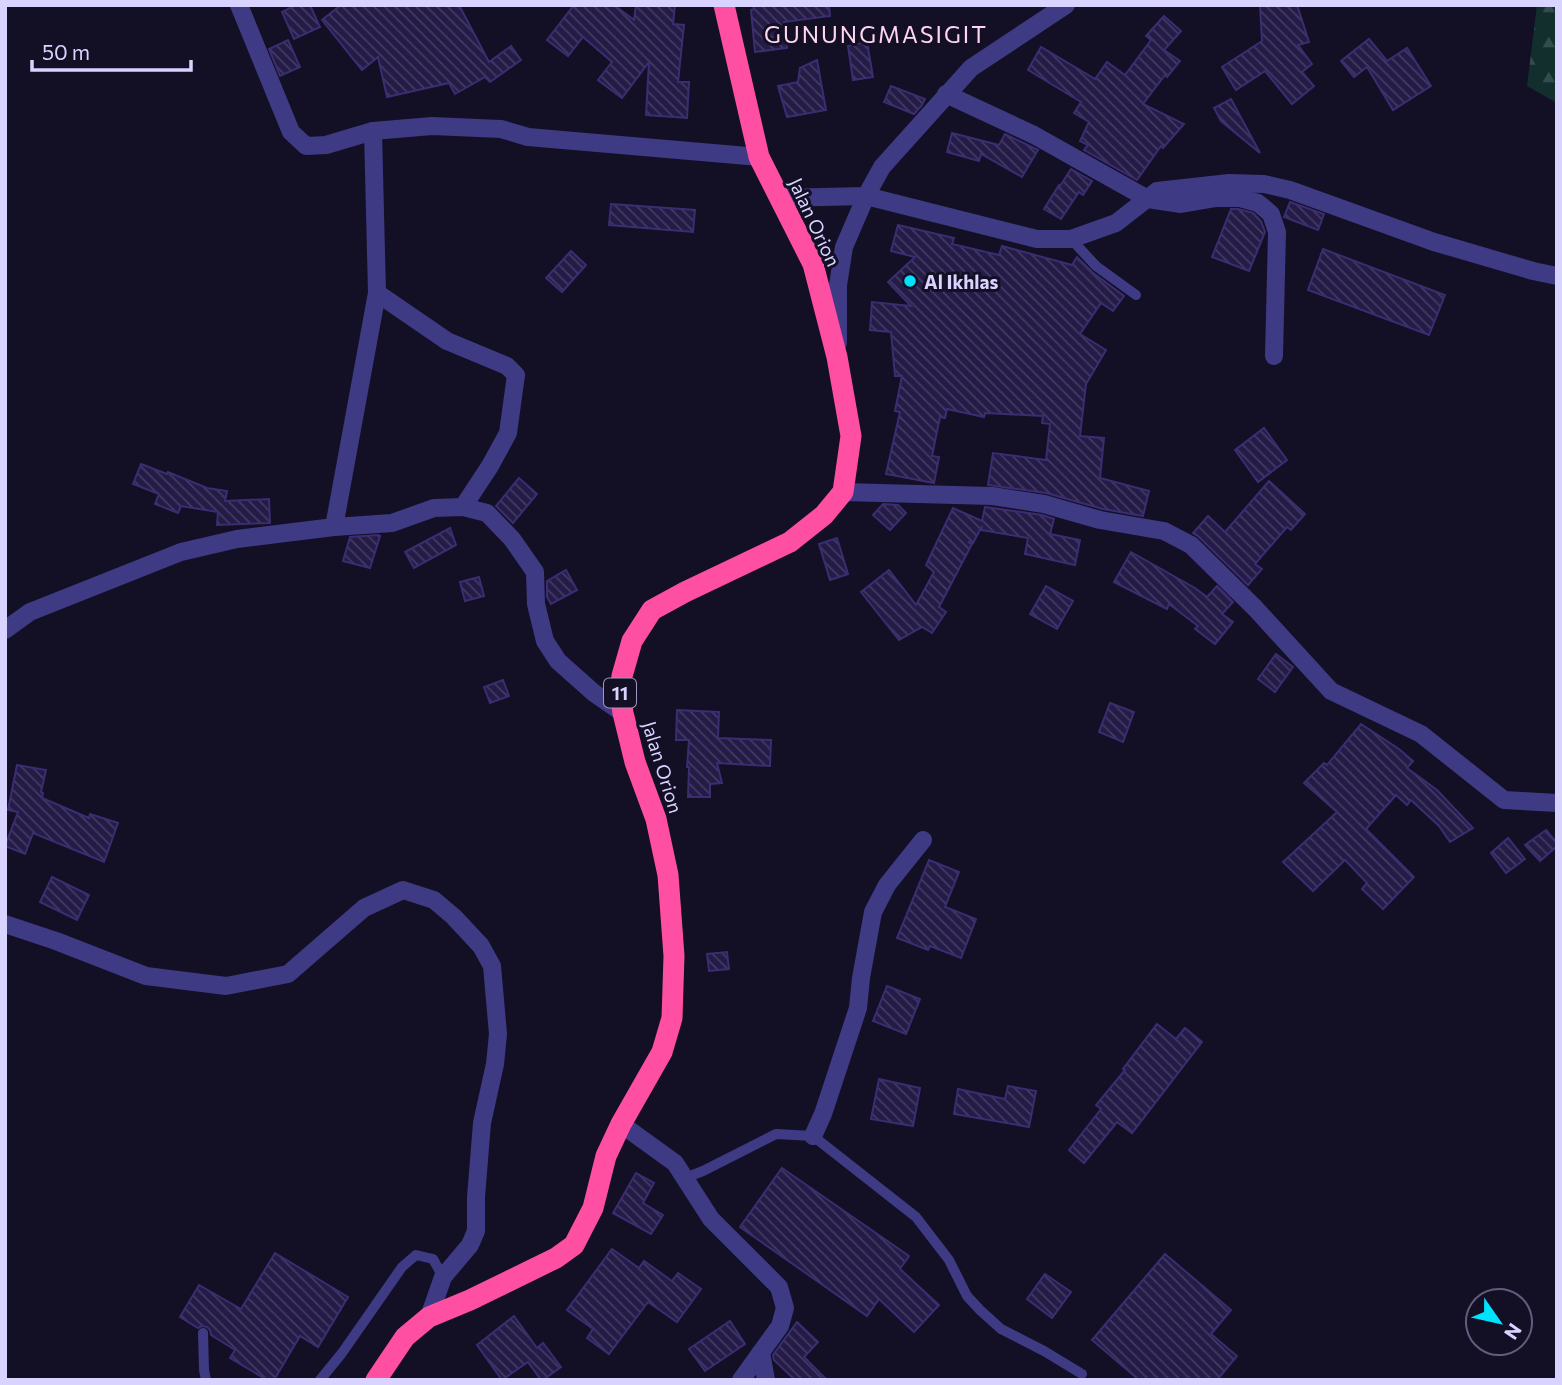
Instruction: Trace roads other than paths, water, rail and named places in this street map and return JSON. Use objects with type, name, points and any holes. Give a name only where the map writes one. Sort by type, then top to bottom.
[{"type":"highway","name":"Jalan Orion","points":[[376,1380],[405,1337],[429,1317],[556,1258],[574,1245],[593,1208],[606,1156],[662,1052],[672,1018],[674,956],[668,875],[656,819],[635,762],[620,692],[632,641],[652,610],[790,542],[824,515],[843,492],[851,436],[837,357],[813,264],[759,157],[724,5]]},
{"type":"street","points":[[239,5],[291,132],[306,146],[326,145],[373,131],[432,126],[474,127],[501,129],[528,137],[759,157]]},
{"type":"street","points":[[837,357],[838,285],[844,247],[882,167],[971,68],[1066,5]]},
{"type":"street","points":[[946,94],[1034,135],[1148,199],[1181,204],[1216,198],[1240,198],[1258,203],[1271,214],[1278,232],[1274,356]]},
{"type":"street","points":[[334,527],[377,293],[373,131]]},
{"type":"street","points":[[779,198],[866,196],[1037,239],[1072,239],[1116,223],[1157,191],[1229,183],[1265,184],[1290,190],[1434,242],[1557,276]]},
{"type":"street","points":[[377,293],[447,341],[507,366],[516,375],[508,433],[463,507]]},
{"type":"street","points":[[843,492],[992,496],[1044,504],[1100,520],[1164,531],[1191,545],[1255,608],[1331,691],[1421,734],[1504,800],[1557,803]]},
{"type":"street","points":[[5,630],[30,612],[181,552],[237,539],[392,523],[434,508],[463,507],[487,513],[512,540],[535,572],[536,604],[545,641],[558,662],[594,693],[623,713]]},
{"type":"street","points":[[813,1136],[823,1114],[858,1008],[873,912],[887,886],[923,840]]},
{"type":"street","points":[[5,924],[146,976],[226,986],[288,974],[363,908],[403,890],[434,900],[454,917],[481,946],[492,967],[498,1034],[495,1064],[482,1123],[476,1231],[470,1245],[443,1277],[429,1317]]},
{"type":"street","points":[[621,1124],[675,1163],[710,1219],[779,1287],[785,1308],[779,1325],[741,1380]]},
{"type":"street","points":[[761,1352],[766,1380]]},
{"type":"lane","points":[[1072,239],[1096,266],[1136,295]]},
{"type":"lane","points":[[685,1178],[776,1134],[813,1136],[916,1217],[949,1260],[967,1296],[980,1310],[1002,1329],[1082,1374]]},
{"type":"lane","points":[[320,1380],[402,1268],[416,1255],[433,1259],[443,1277]]},
{"type":"lane","points":[[203,1333],[206,1380]]},
{"type":"place","name":"Al Ikhlas","points":[[910,281]]},
{"type":"district","name":"GUNUNGMASIGIT","points":[[876,34]]}]
